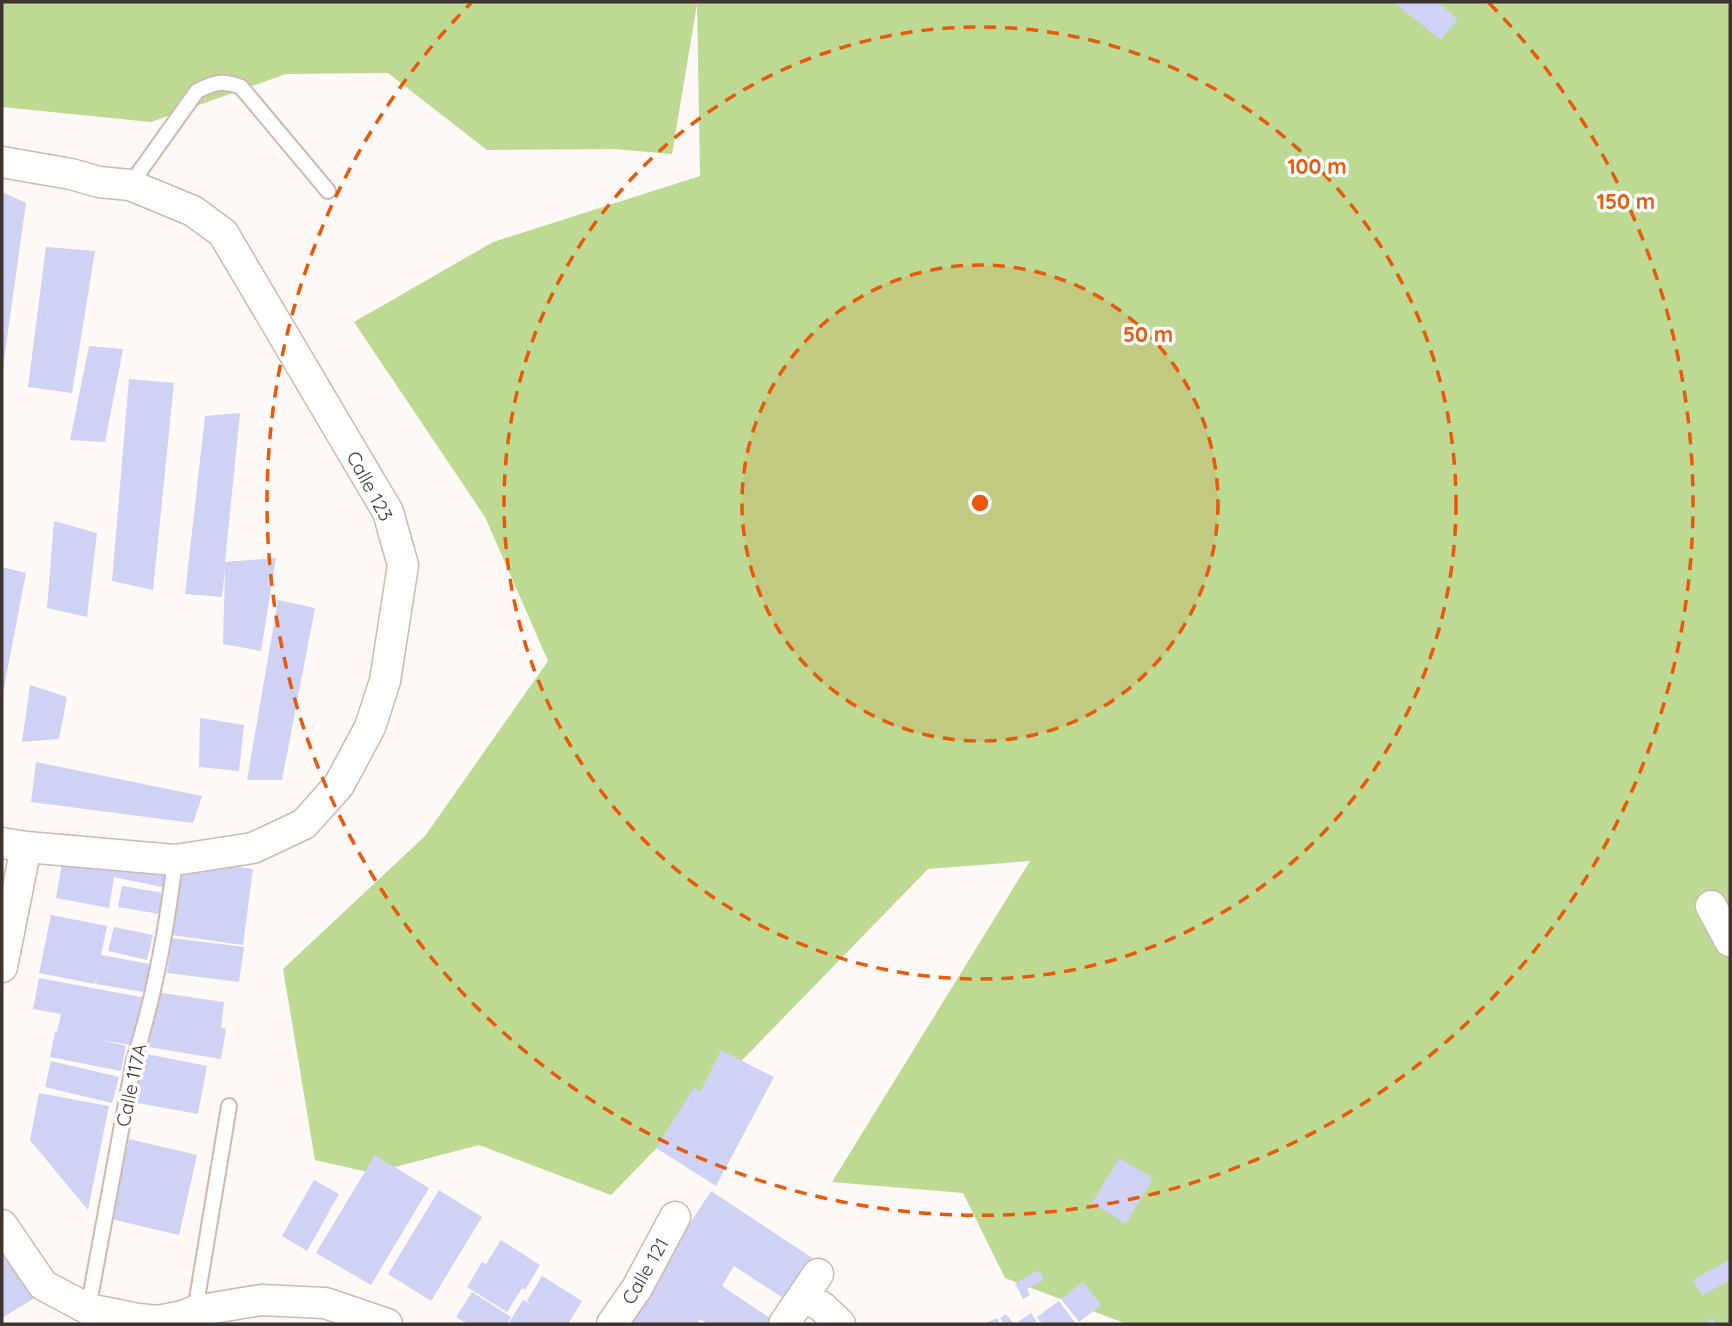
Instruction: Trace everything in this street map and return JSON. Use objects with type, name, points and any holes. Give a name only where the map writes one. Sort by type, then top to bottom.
[{"type":"street","name":"Calle 123","points":[[2,162],[71,174],[99,182],[130,185],[193,211],[223,233],[388,512],[402,565],[385,681],[370,727],[339,785],[304,824],[253,848],[175,860],[14,845]]},
{"type":"street","points":[[2,967],[14,845]]},
{"type":"street","points":[[1710,906],[1730,941]]},
{"type":"street","name":"Calle 121","points":[[612,1324],[637,1289],[675,1217]]},
{"type":"street","points":[[2,1225],[43,1285],[88,1309],[137,1322],[158,1321],[195,1311],[261,1300],[325,1303],[387,1324]]},
{"type":"street","points":[[784,1324],[811,1285],[822,1307],[841,1324]]},
{"type":"lane","points":[[130,185],[197,91],[213,82],[241,87],[328,191]]},
{"type":"lane","name":"Calle 117A","points":[[88,1309],[134,1060],[168,918],[175,860]]},
{"type":"lane","points":[[195,1311],[229,1106]]},
{"type":"green space","points":[[2,2],[1730,2],[1730,1324],[1127,1324],[1005,1278],[963,1193],[832,1182],[1030,861],[928,869],[611,1195],[479,1145],[372,1173],[315,1160],[283,969],[425,836],[548,661],[485,517],[354,322],[493,242],[700,176],[697,4],[672,154],[614,149],[487,150],[388,73],[286,74],[151,122],[2,107]]},
{"type":"building","points":[[1393,2],[1437,2],[1458,19],[1441,40]]},
{"type":"building","points":[[2,192],[26,203],[3,367],[2,367]]},
{"type":"building","points":[[46,247],[95,251],[72,393],[28,387]]},
{"type":"building","points":[[89,346],[123,349],[105,442],[70,440]]},
{"type":"building","points":[[129,379],[174,383],[153,590],[112,581]]},
{"type":"building","points":[[240,413],[225,562],[276,558],[261,651],[223,644],[225,569],[222,597],[185,594],[205,416]]},
{"type":"building","points":[[54,521],[97,533],[87,617],[47,608]]},
{"type":"building","points":[[2,567],[26,573],[3,693],[2,693]]},
{"type":"building","points":[[278,600],[315,608],[282,780],[247,780]]},
{"type":"building","points":[[30,685],[67,697],[59,739],[22,742]]},
{"type":"building","points":[[200,718],[244,725],[239,771],[199,767]]},
{"type":"building","points":[[36,762],[202,796],[193,823],[31,802]]},
{"type":"building","points":[[67,833],[174,854],[167,888],[114,877],[109,908],[56,898]]},
{"type":"building","points":[[182,859],[253,869],[243,945],[172,935]]},
{"type":"building","points":[[122,886],[164,893],[160,914],[118,907]]},
{"type":"building","points":[[51,915],[107,926],[101,955],[155,965],[150,993],[96,984],[97,976],[95,984],[39,973]]},
{"type":"building","points":[[114,927],[153,935],[147,960],[108,951]]},
{"type":"building","points":[[172,938],[244,947],[239,982],[167,973]]},
{"type":"building","points":[[39,978],[146,998],[138,1046],[101,1040],[126,1046],[121,1071],[50,1057],[61,1014],[33,1009]]},
{"type":"building","points":[[155,992],[224,1002],[221,1028],[226,1029],[221,1059],[148,1047]]},
{"type":"building","points":[[721,1050],[774,1077],[716,1186],[656,1148],[694,1087],[700,1092]]},
{"type":"building","points":[[141,1053],[207,1066],[198,1114],[132,1102]]},
{"type":"building","points":[[51,1061],[119,1077],[112,1103],[45,1087]]},
{"type":"building","points":[[39,1093],[109,1106],[88,1210],[30,1140]]},
{"type":"building","points":[[129,1139],[197,1155],[179,1235],[111,1219]]},
{"type":"building","points":[[375,1155],[429,1188],[371,1285],[316,1253]]},
{"type":"building","points":[[1119,1158],[1153,1178],[1126,1224],[1092,1203]]},
{"type":"building","points":[[314,1180],[339,1194],[307,1251],[282,1236]]},
{"type":"building","points":[[439,1190],[482,1217],[431,1301],[388,1274]]},
{"type":"building","points":[[711,1191],[817,1261],[791,1303],[734,1266],[722,1286],[779,1324],[708,1324],[700,1319],[697,1324],[624,1324]]},
{"type":"building","points":[[501,1240],[540,1265],[507,1312],[467,1287],[482,1262],[486,1264]]},
{"type":"building","points":[[15,1251],[41,1294],[2,1318],[2,1259]]},
{"type":"building","points":[[1730,1259],[1730,1280],[1702,1296],[1693,1280]]},
{"type":"building","points":[[1039,1270],[1044,1280],[1027,1289],[1030,1295],[1023,1299],[1015,1283]]},
{"type":"building","points":[[542,1276],[582,1301],[568,1324],[508,1324],[523,1300],[533,1306],[527,1301]]},
{"type":"building","points":[[1083,1282],[1101,1305],[1079,1322],[1061,1299]]},
{"type":"building","points":[[472,1292],[511,1317],[507,1324],[468,1324],[456,1317]]},
{"type":"building","points":[[1059,1301],[1076,1324],[1042,1324],[1037,1317]]},
{"type":"building","points":[[1031,1313],[1038,1324],[1015,1324]]},
{"type":"building","points":[[1006,1314],[1014,1324],[1004,1324],[1000,1318]]},
{"type":"building","points":[[997,1318],[1000,1324],[983,1324]]},
{"type":"building","points":[[1713,1318],[1717,1324],[1703,1324]]}]
